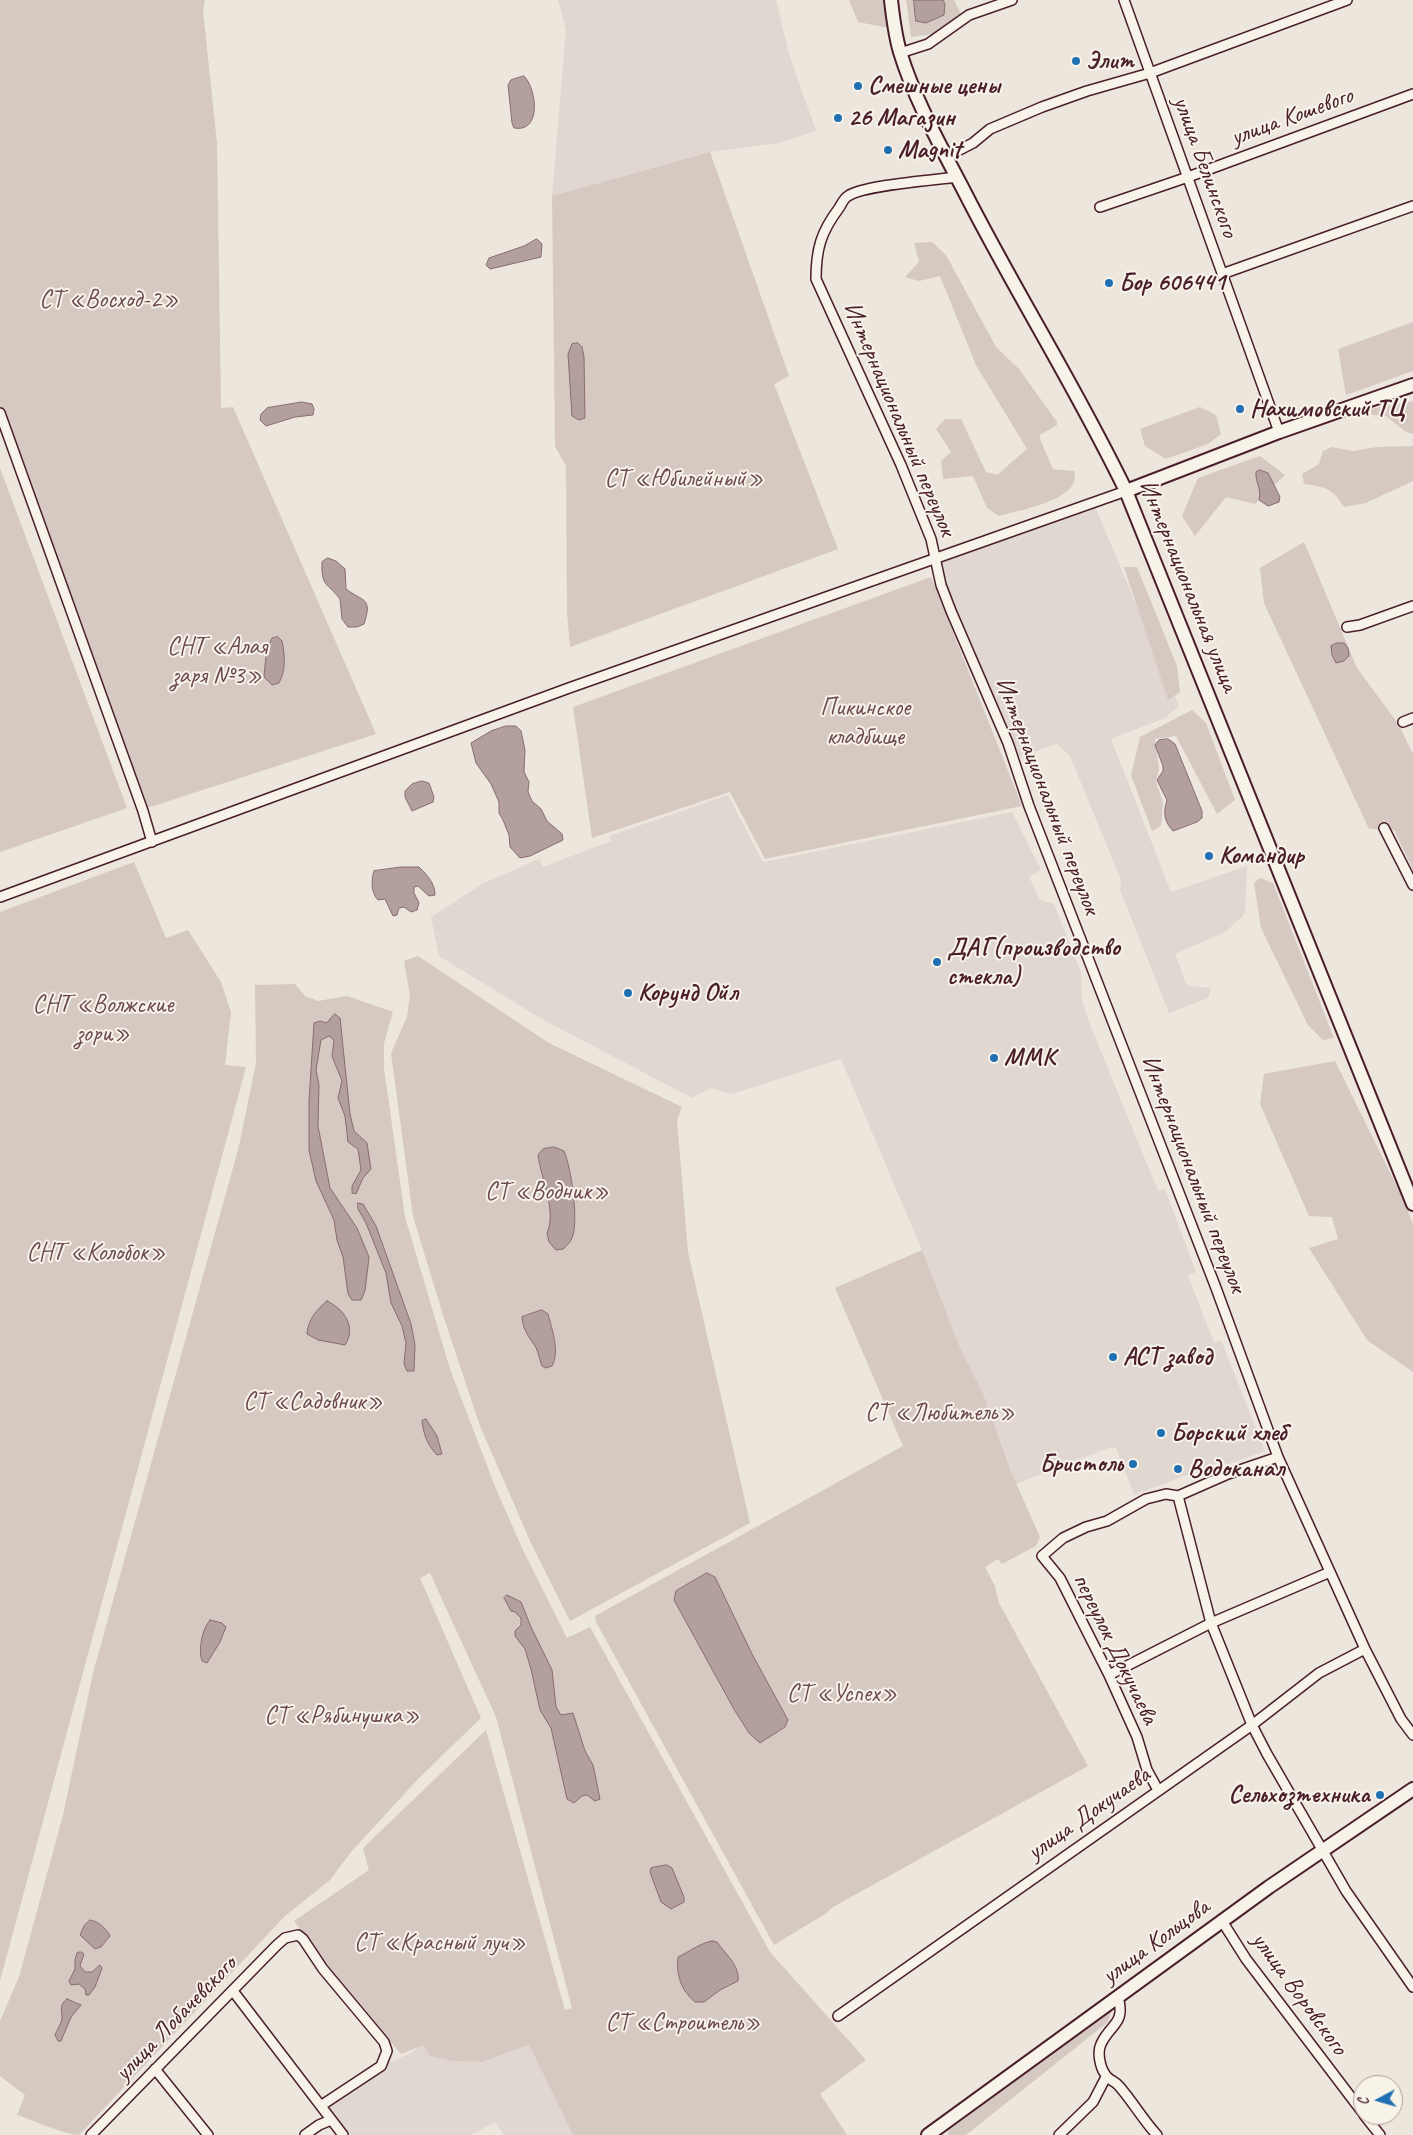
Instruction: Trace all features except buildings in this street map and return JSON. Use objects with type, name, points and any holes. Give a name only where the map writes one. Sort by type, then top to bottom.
[{"type":"main road","name":"Интернациональная улица","points":[[891,0],[900,53],[908,75],[946,157],[1106,450],[1126,492],[1413,1204]]},
{"type":"main road","points":[[1126,492],[1279,432],[1413,385]]},
{"type":"main road","name":"улица Кольцова","points":[[928,2135],[1222,1921],[1413,1789]]},
{"type":"street","points":[[900,53],[928,44],[969,15],[1002,1],[1012,0]]},
{"type":"street","name":"улица Белинского","points":[[1124,0],[1279,432]]},
{"type":"street","points":[[946,157],[973,143],[990,129],[1009,120],[1087,91],[1150,73],[1348,0]]},
{"type":"street","name":"улица Кошевого","points":[[1100,207],[1188,177],[1413,94]]},
{"type":"street","name":"Интернациональный переулок","points":[[957,177],[901,184],[848,196],[826,225],[820,241],[816,263],[816,279],[901,465],[931,539],[941,585],[1008,743],[1029,806],[1216,1288],[1278,1457],[1365,1648],[1413,1735]]},
{"type":"street","points":[[1222,274],[1413,206]]},
{"type":"street","points":[[0,412],[143,811],[152,842]]},
{"type":"street","points":[[0,897],[569,688],[1126,492]]},
{"type":"street","points":[[1347,627],[1360,625],[1413,606]]},
{"type":"street","points":[[1403,722],[1413,718]]},
{"type":"street","points":[[1384,828],[1413,884]]},
{"type":"street","points":[[1278,1457],[1228,1474],[1178,1496],[1211,1623],[1252,1725],[1321,1851],[1370,1927],[1413,1987]]},
{"type":"street","name":"переулок Докучаева","points":[[1158,1790],[1147,1770],[1137,1737],[1109,1675],[1060,1578],[1042,1556],[1063,1538],[1086,1527],[1107,1521],[1146,1499],[1166,1494],[1178,1496]]},
{"type":"street","points":[[1109,1675],[1211,1623],[1330,1572]]},
{"type":"street","name":"улица Докучаева","points":[[838,2016],[1252,1725],[1319,1673],[1365,1648]]},
{"type":"street","name":"улица Воровского","points":[[1222,1921],[1251,1966],[1353,2100]]},
{"type":"street","name":"улица Лобачевского","points":[[91,2135],[277,1944],[298,1935],[303,1939],[323,1970],[384,2042],[387,2051],[381,2066],[322,2105]]},
{"type":"street","points":[[233,1991],[322,2105],[343,2135]]},
{"type":"street","points":[[1118,1997],[1122,2009],[1120,2017],[1100,2044],[1102,2069],[1106,2077],[1118,2085],[1157,2135]]},
{"type":"street","points":[[155,2069],[208,2135]]},
{"type":"street","points":[[1059,2135],[1093,2102],[1106,2077]]},
{"type":"street","points":[[305,2135],[331,2120]]},
{"type":"street","name":"улица Воровского","points":[[1372,2125],[1380,2135]]},
{"type":"shaded area","points":[[558,0],[776,0],[790,57],[816,131],[779,143],[710,152],[552,196],[566,30]]},
{"type":"shaded area","points":[[914,0],[943,0],[945,4],[944,15],[926,23],[916,21]]},
{"type":"shaded area","points":[[524,76],[532,90],[534,99],[533,117],[529,124],[523,128],[514,128],[508,85],[511,80]]},
{"type":"shaded area","points":[[537,239],[542,244],[541,257],[490,269],[486,265],[489,258],[524,246]]},
{"type":"shaded area","points":[[578,343],[582,347],[584,357],[585,418],[579,420],[572,416],[568,354],[572,344]]},
{"type":"shaded area","points":[[302,402],[312,404],[314,409],[313,415],[295,417],[266,426],[260,420],[261,414],[267,408]]},
{"type":"shaded area","points":[[1260,470],[1268,473],[1280,497],[1279,502],[1268,506],[1259,500],[1260,492],[1256,472]]},
{"type":"shaded area","points":[[1093,502],[1179,706],[1165,718],[1111,739],[1171,892],[1247,866],[1245,912],[1243,916],[1225,932],[1175,954],[1186,983],[1190,986],[1211,988],[1208,998],[1169,1013],[1120,890],[1121,880],[1070,756],[1057,744],[1013,759],[951,611],[937,559]]},
{"type":"shaded area","points":[[328,558],[336,561],[345,569],[346,589],[367,604],[367,615],[364,624],[357,627],[348,627],[342,619],[340,599],[326,584],[323,576],[322,562]]},
{"type":"shaded area","points":[[278,637],[282,641],[284,668],[279,683],[272,685],[264,677],[265,662],[272,638]]},
{"type":"shaded area","points":[[1337,643],[1344,643],[1348,648],[1349,656],[1344,661],[1336,663],[1332,655],[1331,646]]},
{"type":"shaded area","points":[[506,726],[516,726],[521,731],[525,750],[524,772],[529,782],[528,792],[532,801],[541,809],[547,821],[562,834],[563,840],[530,856],[520,858],[510,847],[509,835],[499,813],[499,802],[491,784],[476,763],[471,743],[491,731]]},
{"type":"shaded area","points":[[1168,739],[1175,744],[1202,811],[1202,818],[1197,822],[1173,831],[1165,817],[1167,800],[1157,780],[1163,771],[1163,766],[1155,745],[1159,740]]},
{"type":"shaded area","points":[[422,781],[429,783],[434,797],[433,802],[412,811],[405,797],[405,791],[412,784]]},
{"type":"shaded area","points":[[728,795],[763,862],[1012,812],[1041,870],[1029,877],[1040,900],[1054,904],[1081,973],[1082,1000],[1089,1022],[1158,1191],[1165,1189],[1196,1272],[1188,1275],[1192,1286],[1214,1343],[1221,1340],[1265,1451],[1226,1465],[1224,1461],[1134,1495],[1116,1448],[1111,1447],[1016,1484],[983,1393],[961,1350],[922,1250],[841,1059],[732,1094],[711,1088],[692,1098],[540,1018],[439,956],[431,917],[482,884],[539,859],[543,867],[611,841],[609,836]]},
{"type":"shaded area","points":[[401,867],[419,867],[432,883],[435,895],[429,896],[418,886],[414,887],[414,893],[419,903],[417,910],[411,912],[404,907],[399,908],[397,915],[393,916],[385,899],[378,900],[376,897],[372,886],[372,878],[374,871]]},
{"type":"shaded area","points":[[335,1014],[340,1018],[350,1114],[354,1131],[367,1143],[371,1169],[363,1178],[356,1194],[352,1193],[352,1186],[361,1170],[358,1149],[348,1142],[345,1116],[338,1098],[342,1081],[332,1056],[334,1040],[329,1036],[321,1040],[316,1070],[319,1085],[318,1126],[330,1188],[357,1228],[369,1257],[365,1291],[361,1300],[352,1300],[348,1294],[343,1257],[337,1240],[334,1220],[316,1181],[309,1150],[309,1101],[314,1023],[320,1021],[326,1023]]},
{"type":"shaded area","points":[[554,1147],[564,1151],[567,1159],[575,1210],[574,1233],[563,1249],[556,1250],[549,1242],[547,1233],[550,1224],[549,1205],[538,1155],[543,1149]]},
{"type":"shaded area","points":[[358,1203],[363,1204],[376,1226],[411,1324],[415,1345],[414,1371],[407,1371],[404,1364],[406,1343],[402,1326],[391,1303],[386,1273],[366,1223],[358,1209]]},
{"type":"shaded area","points":[[327,1301],[339,1309],[347,1319],[350,1332],[345,1345],[318,1340],[307,1334],[313,1316]]},
{"type":"shaded area","points":[[542,1310],[548,1314],[555,1347],[552,1366],[546,1368],[542,1366],[536,1348],[524,1328],[522,1317]]},
{"type":"shaded area","points":[[426,1419],[437,1436],[442,1454],[437,1455],[426,1440],[422,1421]]},
{"type":"shaded area","points":[[707,1573],[715,1577],[752,1654],[788,1720],[785,1727],[760,1743],[749,1733],[735,1711],[674,1600],[676,1591]]},
{"type":"shaded area","points":[[507,1595],[521,1602],[552,1670],[556,1707],[561,1715],[573,1713],[585,1751],[593,1765],[600,1799],[595,1801],[587,1795],[582,1796],[574,1803],[567,1799],[551,1728],[540,1710],[525,1649],[515,1636],[515,1631],[521,1625],[521,1618],[511,1611],[504,1598]]},
{"type":"shaded area","points":[[210,1620],[222,1623],[226,1627],[220,1642],[207,1663],[202,1661],[201,1646],[203,1634]]},
{"type":"shaded area","points":[[667,1865],[672,1868],[684,1897],[684,1902],[671,1909],[661,1902],[650,1872],[651,1868]]},
{"type":"shaded area","points":[[90,1920],[102,1926],[110,1936],[101,1947],[95,1949],[80,1935],[84,1926]]},
{"type":"shaded area","points":[[712,1941],[717,1942],[731,1960],[737,1970],[738,1981],[720,1990],[704,2002],[695,2002],[680,1982],[678,1957]]},
{"type":"shaded area","points":[[81,1952],[84,1954],[80,1966],[85,1972],[92,1972],[100,1965],[102,1968],[95,1987],[89,1995],[86,1995],[85,1989],[79,1984],[71,1985],[69,1981],[75,1969],[77,1953]]},
{"type":"shaded area","points":[[67,1999],[81,2005],[71,2017],[61,2041],[58,2041],[55,2035],[62,2019],[62,2006]]},
{"type":"shaded area","points":[[423,2044],[453,2061],[482,2062],[529,2045],[573,2135],[504,2135],[495,2122],[471,2135],[343,2135],[322,2105],[381,2066],[411,2053]]},
{"type":"green space","points":[[0,0],[205,0],[203,11],[217,143],[221,408],[233,407],[376,734],[147,808],[0,413]]},
{"type":"green space","points":[[849,0],[887,0],[889,28],[858,22]]},
{"type":"green space","points":[[906,0],[954,0],[961,14],[935,34],[911,37]]},
{"type":"green space","name":"СТ «Юбилейный»","points":[[710,152],[789,376],[774,384],[838,549],[570,647],[567,611],[566,466],[555,446],[552,196]]},
{"type":"green space","points":[[932,242],[946,255],[996,347],[1019,369],[1057,422],[1057,425],[1040,435],[1040,439],[1053,469],[1074,471],[1074,481],[1069,489],[1047,502],[999,516],[987,508],[973,476],[943,479],[941,461],[951,452],[936,429],[945,419],[961,419],[986,472],[997,475],[1027,449],[976,365],[940,276],[919,281],[905,277],[919,262],[914,243]]},
{"type":"green space","points":[[1413,322],[1413,371],[1346,395],[1338,349]]},
{"type":"green space","points":[[1413,401],[1413,434],[1406,432],[1386,416],[1372,415],[1371,409]]},
{"type":"green space","points":[[1200,407],[1216,415],[1221,434],[1208,444],[1166,459],[1145,446],[1140,429]]},
{"type":"green space","points":[[1413,446],[1413,481],[1366,503],[1344,507],[1328,489],[1304,484],[1302,474],[1319,464],[1323,451],[1332,447],[1353,451],[1377,447]]},
{"type":"green space","points":[[1260,456],[1285,475],[1255,504],[1226,497],[1195,536],[1182,516],[1198,478]]},
{"type":"green space","points":[[0,468],[127,808],[0,852]]},
{"type":"green space","points":[[1304,542],[1357,668],[1399,725],[1413,754],[1413,870],[1394,830],[1369,829],[1264,603],[1260,568]]},
{"type":"green space","points":[[1124,567],[1137,567],[1177,666],[1180,692],[1168,700]]},
{"type":"green space","name":"Пикинское кладбище","points":[[931,577],[1022,806],[765,859],[730,792],[592,838],[573,707]]},
{"type":"green space","points":[[1192,710],[1206,723],[1235,800],[1217,814],[1176,736],[1155,739],[1159,769],[1156,782],[1163,802],[1161,826],[1152,831],[1131,775],[1140,737]]},
{"type":"green space","name":"СНТ «Колобок»","points":[[134,862],[166,938],[188,930],[221,982],[231,1012],[225,1065],[246,1067],[0,1981],[0,912]]},
{"type":"green space","points":[[1260,878],[1273,883],[1334,1038],[1323,1040],[1308,1025],[1261,928],[1254,883]]},
{"type":"green space","name":"СТ «Водник»","points":[[418,956],[549,1043],[682,1107],[677,1120],[688,1252],[750,1523],[570,1621],[531,1543],[480,1426],[443,1315],[413,1216],[391,1053],[407,1017],[410,995],[404,961]]},
{"type":"green space","points":[[295,984],[305,996],[318,1001],[347,996],[393,1012],[384,1043],[384,1068],[405,1217],[450,1369],[496,1489],[522,1548],[567,1638],[590,1627],[770,1952],[866,2060],[820,2094],[847,2135],[573,2135],[529,2045],[482,2062],[453,2061],[430,2056],[423,2045],[401,2054],[343,1985],[294,1921],[369,1870],[363,1848],[486,1730],[565,2010],[572,2008],[496,1717],[430,1573],[420,1578],[481,1718],[418,1779],[351,1852],[330,1880],[285,1916],[79,2135],[58,2130],[17,2115],[25,2095],[0,2076],[0,2021],[19,1977],[63,1815],[93,1673],[239,1146],[256,1063],[255,985]]},
{"type":"green space","points":[[1335,1061],[1402,1197],[1413,1224],[1413,1372],[1367,1340],[1309,1248],[1338,1239],[1332,1217],[1309,1216],[1260,1104],[1264,1074]]},
{"type":"green space","name":"СТ «Успех»","points":[[922,1250],[961,1350],[983,1393],[1012,1474],[1040,1537],[1036,1546],[1002,1564],[998,1559],[985,1567],[995,1586],[999,1603],[1088,1766],[833,1907],[825,1914],[774,1945],[596,1622],[595,1616],[903,1446],[835,1288]]},
{"type":"green space","points":[[1112,2009],[1108,2022],[966,2135],[948,2135],[948,2131]]},
{"type":"place","name":"Элит","points":[[1076,61]]},
{"type":"place","name":"Смешные цены","points":[[858,86]]},
{"type":"place","name":"26 Магазин","points":[[838,118]]},
{"type":"place","name":"Magnit","points":[[888,150]]},
{"type":"place","name":"Бор 606441","points":[[1109,283]]},
{"type":"place","name":"Нахимовский ТЦ","points":[[1240,409]]},
{"type":"place","name":"Командир","points":[[1209,856]]},
{"type":"place","name":"ДАГ(производство стекла)","points":[[937,962]]},
{"type":"place","name":"Корунд Ойл","points":[[628,993]]},
{"type":"place","name":"ММК","points":[[994,1058]]},
{"type":"place","name":"АСТ завод","points":[[1113,1357]]},
{"type":"place","name":"Борский хлеб","points":[[1161,1433]]},
{"type":"place","name":"Бристоль","points":[[1133,1464]]},
{"type":"place","name":"Водоканал","points":[[1178,1469]]},
{"type":"place","name":"Сельхозтехника","points":[[1380,1795]]},
{"type":"park label","name":"СТ «Восход-2»","points":[[109,300]]},
{"type":"park label","name":"СНТ «Алая заря №3»","points":[[217,662]]},
{"type":"park label","name":"СНТ «Волжские зори»","points":[[103,1020]]},
{"type":"park label","name":"СТ «Садовник»","points":[[313,1402]]},
{"type":"park label","name":"СТ «Любитель»","points":[[940,1413]]},
{"type":"park label","name":"СТ «Рябинушка»","points":[[342,1716]]},
{"type":"park label","name":"СТ «Красный луч»","points":[[440,1943]]},
{"type":"park label","name":"СТ «Строитель»","points":[[683,2023]]}]
